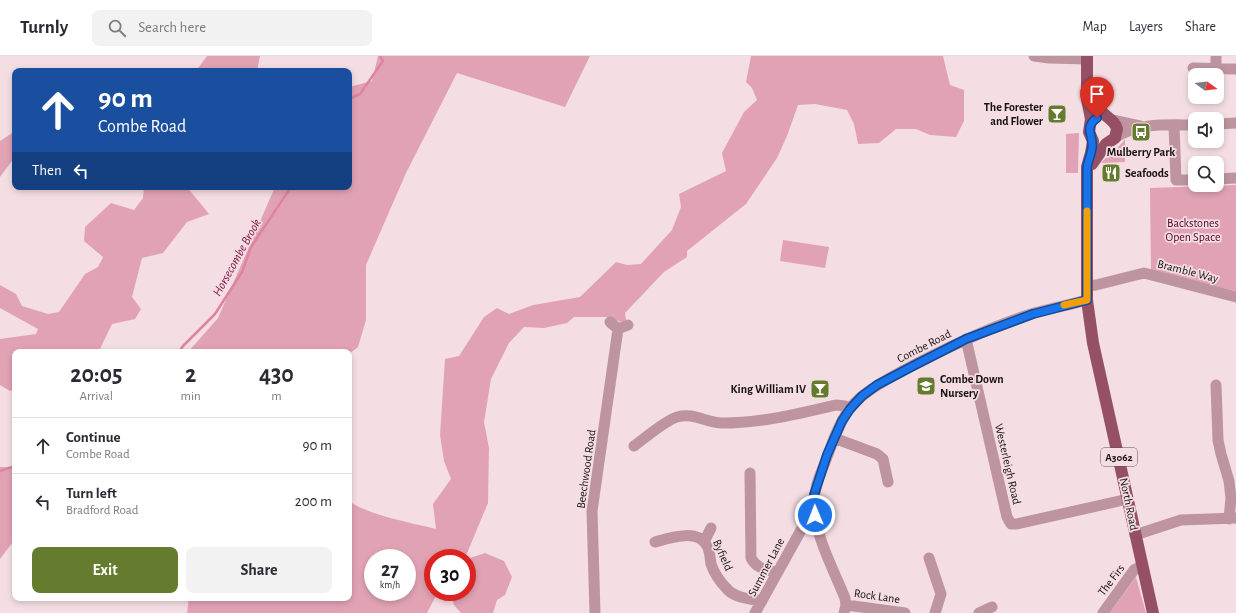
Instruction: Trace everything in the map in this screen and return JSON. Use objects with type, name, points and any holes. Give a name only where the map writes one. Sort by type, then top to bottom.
[{"type":"main road","name":"A3062","points":[[1087,57],[1087,92],[1091,119],[1090,131],[1092,141],[1087,181],[1087,300]]},
{"type":"main road","name":"A3062","points":[[1087,181],[1091,164],[1117,130],[1110,118],[1103,112],[1094,98],[1088,74]]},
{"type":"main road","points":[[1110,118],[1104,116],[1097,118],[1093,121],[1090,131],[1093,140],[1098,143],[1110,141]]},
{"type":"main road","name":"North Road","points":[[1087,300],[1094,343],[1153,613]]},
{"type":"street","points":[[1034,56],[1050,58],[1087,57]]},
{"type":"street","points":[[1216,56],[1216,68]]},
{"type":"street","points":[[1224,68],[1236,68]]},
{"type":"street","points":[[1110,118],[1146,127]]},
{"type":"street","points":[[1224,124],[1236,123]]},
{"type":"street","points":[[1174,125],[1176,180],[1188,180]]},
{"type":"street","points":[[1110,141],[1130,129],[1188,125]]},
{"type":"street","points":[[1224,179],[1236,178]]},
{"type":"street","name":"Bramble Way","points":[[1086,286],[1144,274],[1236,297]]},
{"type":"street","name":"Combe Road","points":[[845,609],[845,598],[820,534],[815,515],[814,495],[834,438],[842,421],[850,409],[862,396],[877,385],[966,339],[1033,314],[1087,300]]},
{"type":"street","name":"Beechwood Road","points":[[595,613],[592,511],[619,325]]},
{"type":"street","name":"Westerleigh Road","points":[[966,339],[1007,517],[1011,524],[1017,524],[1128,499]]},
{"type":"street","points":[[1135,535],[1181,520],[1232,519],[1229,481],[1220,454],[1218,440],[1216,385]]},
{"type":"street","points":[[634,446],[676,417],[697,417],[710,423],[742,423],[774,419],[836,405],[845,406],[850,409]]},
{"type":"street","points":[[834,438],[877,454],[883,459],[888,482]]},
{"type":"street","points":[[750,473],[751,558],[754,564],[759,567],[777,573]]},
{"type":"street","name":"Summer Lane","points":[[755,613],[804,523],[815,515]]},
{"type":"street","points":[[704,542],[711,528]]},
{"type":"street","name":"Byfield","points":[[655,542],[671,538],[689,536],[697,537],[704,542],[713,570],[728,590],[742,598],[762,601]]},
{"type":"street","points":[[929,558],[940,594],[935,613]]},
{"type":"street","name":"The Firs","points":[[1103,613],[1134,570],[1142,566]]},
{"type":"street","points":[[979,613],[992,607]]},
{"type":"street","name":"Rock Lane","points":[[845,609],[905,613]]},
{"type":"green space","points":[[207,56],[260,56],[258,68],[198,68]]},
{"type":"green space","points":[[378,56],[590,56],[565,107],[457,73],[406,173],[366,265],[366,320],[358,347],[352,352],[352,349],[191,349],[218,318],[274,190],[352,190],[352,86],[372,81]]},
{"type":"green space","points":[[751,56],[943,56],[950,85],[964,90],[964,121],[956,137],[930,135],[916,129],[896,129],[879,143],[858,144],[854,124],[847,110],[815,104],[798,105],[777,158],[746,204],[687,251],[687,257],[664,272],[625,313],[626,320],[621,322],[607,317],[574,317],[567,323],[544,328],[524,327],[509,343],[491,379],[484,422],[489,448],[488,503],[469,549],[424,549],[424,601],[433,601],[427,613],[187,613],[189,601],[352,601],[352,503],[379,514],[436,529],[433,504],[451,479],[444,461],[440,435],[445,359],[459,356],[484,317],[497,308],[509,314],[533,305],[580,297],[616,262],[627,265],[641,264],[672,230],[681,207],[679,194],[726,171],[722,153],[744,112],[757,100],[752,88],[746,82]]},
{"type":"green space","points":[[12,133],[12,161],[0,177],[0,141]]},
{"type":"green space","points":[[1079,133],[1078,173],[1066,173],[1066,134]]},
{"type":"green space","points":[[1125,139],[1125,162],[1101,163],[1119,146]]},
{"type":"green space","name":"Backstones Open Space","points":[[1224,185],[1236,185],[1236,291],[1151,272],[1150,188],[1188,187],[1188,192],[1224,192]]},
{"type":"green space","points":[[144,190],[189,190],[209,214],[187,222],[163,253],[142,258],[132,297],[141,309],[135,319],[112,324],[100,349],[12,349],[12,390],[10,391],[0,385],[0,339],[36,334],[38,329],[0,308],[0,285],[16,294],[22,306],[48,314],[59,312],[85,274],[98,267],[103,257],[84,241],[85,227],[111,203],[134,210],[143,198]]},
{"type":"green space","points":[[783,240],[829,247],[825,268],[780,261]]},
{"type":"green space","points":[[0,467],[11,467],[12,543],[0,559]]},
{"type":"green space","points":[[485,553],[504,561],[512,577],[505,595],[497,600],[493,613],[461,613],[454,605],[453,601],[476,601],[476,556]]},
{"type":"green space","points":[[1136,577],[1146,613],[1110,613]]},
{"type":"waterway","name":"Horsecombe Brook","points":[[352,98],[360,94],[383,61],[380,56]]},
{"type":"waterway","name":"Horsecombe Brook","points":[[181,349],[215,314],[242,272],[251,247],[289,190]]},
{"type":"waterway","name":"Horsecombe Brook","points":[[0,471],[12,467]]},
{"type":"slow traffic","points":[[1064,305],[1087,300],[1087,211]]},
{"type":"place","name":"The Forester and Flower","points":[[1057,114]]},
{"type":"place","name":"Mulberry Park","points":[[1141,132]]},
{"type":"place","name":"Seafoods","points":[[1111,173]]},
{"type":"place","name":"Combe Down Nursery","points":[[926,386]]},
{"type":"place","name":"King William IV","points":[[820,389]]},
{"type":"route","points":[[815,515],[814,495],[827,455],[842,421],[850,409],[862,396],[877,385],[966,339],[1033,314],[1087,300],[1087,167],[1092,147],[1090,126],[1097,118]]}]
